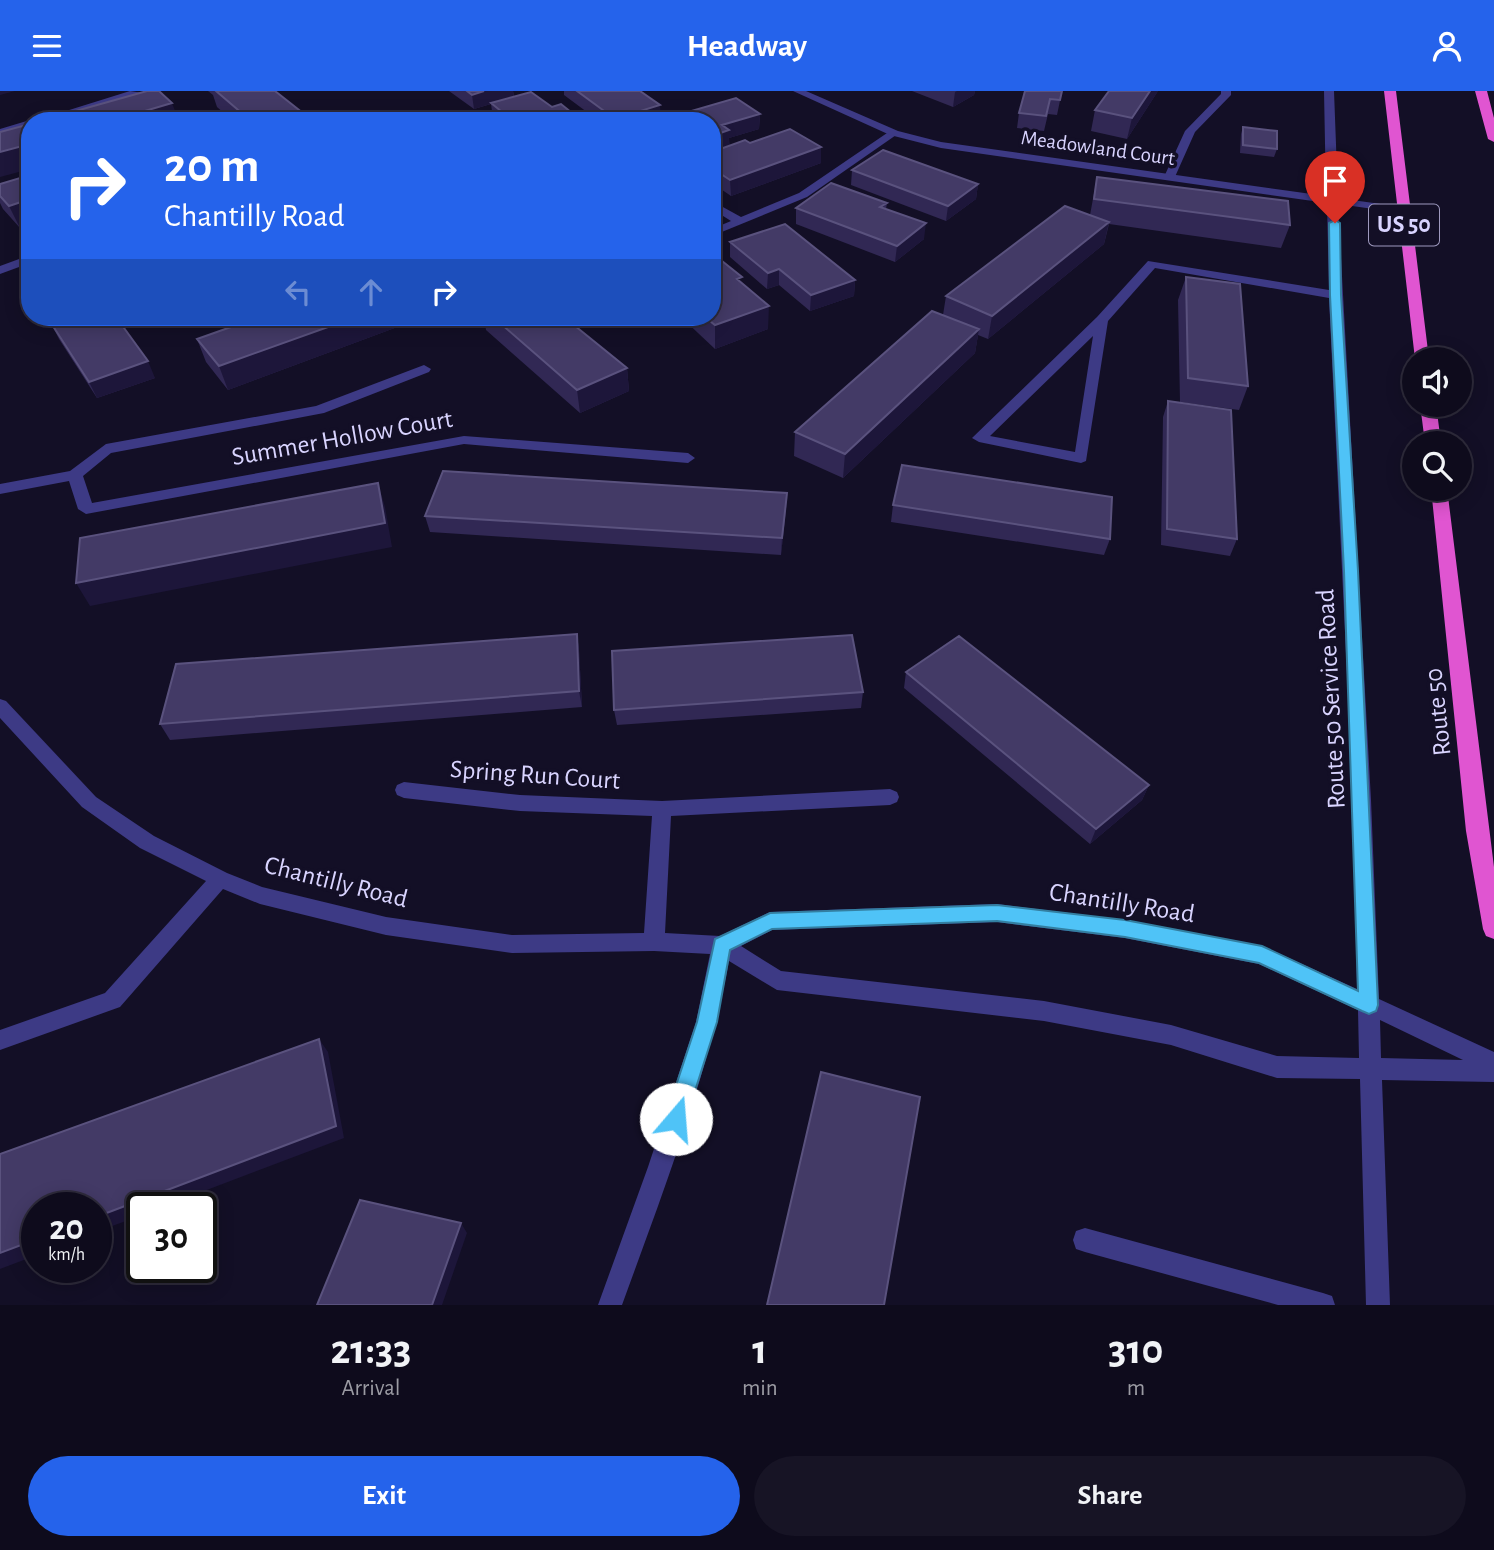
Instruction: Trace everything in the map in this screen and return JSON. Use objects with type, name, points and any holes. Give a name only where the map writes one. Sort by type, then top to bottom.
[{"type":"highway","name":"US 50","points":[[1390,91],[1402,210],[1420,347]]},
{"type":"highway","points":[[1481,91],[1494,139]]},
{"type":"highway","name":"Route 50","points":[[1440,501],[1477,831],[1494,929]]},
{"type":"street","points":[[71,112],[138,93],[135,91]]},
{"type":"street","name":"Meadowland Court","points":[[798,91],[894,133],[967,150],[1402,210]]},
{"type":"street","points":[[1170,177],[1190,131],[1226,95],[1226,91]]},
{"type":"street","name":"Route 50 Service Road","points":[[1329,91],[1335,295],[1350,545],[1369,1005],[1378,1305]]},
{"type":"street","points":[[0,132],[21,126]]},
{"type":"street","points":[[721,230],[803,195],[894,133]]},
{"type":"street","points":[[721,210],[741,222]]},
{"type":"street","points":[[0,270],[21,262]]},
{"type":"street","points":[[1102,320],[1081,458],[979,438],[1102,320],[1152,264],[1335,295]]},
{"type":"street","name":"Summer Hollow Court","points":[[0,489],[75,475],[106,449],[319,410],[424,369]]},
{"type":"street","name":"Summer Hollow Court","points":[[75,475],[86,509],[464,440],[688,458]]},
{"type":"street","name":"Chantilly Road","points":[[2,713],[89,802],[147,842],[220,879],[260,895],[386,926],[512,944],[654,941],[722,945],[777,980],[1044,1011],[1171,1035],[1277,1067],[1494,1071]]},
{"type":"street","name":"Spring Run Court","points":[[404,790],[520,803],[663,809],[890,797]]},
{"type":"street","points":[[654,941],[663,809]]},
{"type":"street","points":[[0,1040],[112,1000],[220,879]]},
{"type":"street","name":"Chantilly Road","points":[[722,945],[770,921],[997,913],[1125,929],[1262,955],[1494,1063]]},
{"type":"street","points":[[610,1305],[660,1167],[707,1022],[722,945]]},
{"type":"street","points":[[1085,1240],[1323,1305]]},
{"type":"building","points":[[147,91],[159,91],[172,103],[142,112],[72,112]]},
{"type":"building","points":[[216,91],[275,91],[302,112],[240,112]]},
{"type":"building","points":[[467,91],[484,91],[472,95]]},
{"type":"building","points":[[577,91],[640,91],[660,105],[638,112],[606,112]]},
{"type":"building","points":[[1025,91],[1062,91],[1060,100],[1050,99],[1046,116],[1019,113]]},
{"type":"building","points":[[1109,91],[1150,91],[1132,118],[1095,110]]},
{"type":"building","points":[[531,92],[552,107],[561,104],[571,112],[502,112],[491,103]]},
{"type":"building","points":[[736,98],[760,114],[722,125],[729,130],[721,133],[721,112],[688,112]]},
{"type":"building","points":[[21,126],[21,146],[0,152],[0,132]]},
{"type":"building","points":[[1243,127],[1277,131],[1277,149],[1243,145]]},
{"type":"building","points":[[790,129],[821,147],[730,180],[721,174],[721,149],[745,140],[750,143]]},
{"type":"building","points":[[883,150],[978,184],[948,206],[852,170]]},
{"type":"building","points":[[1097,177],[1288,201],[1290,225],[1094,199]]},
{"type":"building","points":[[21,178],[21,202],[9,206],[0,196],[0,184]]},
{"type":"building","points":[[831,183],[887,203],[880,207],[926,223],[897,246],[796,208]]},
{"type":"building","points":[[1065,206],[1109,222],[992,316],[946,296]]},
{"type":"building","points":[[785,224],[855,280],[811,295],[779,269],[768,273],[730,242]]},
{"type":"building","points":[[721,260],[742,277],[737,279],[769,306],[721,323]]},
{"type":"building","points":[[1186,277],[1240,284],[1248,386],[1188,378]]},
{"type":"building","points":[[932,311],[979,329],[845,454],[795,432]]},
{"type":"building","points":[[53,326],[123,326],[148,361],[89,382]]},
{"type":"building","points":[[234,326],[331,326],[219,366],[197,339]]},
{"type":"building","points":[[503,326],[575,326],[627,368],[577,390]]},
{"type":"building","points":[[1168,401],[1231,410],[1237,539],[1167,529]]},
{"type":"building","points":[[902,465],[1112,497],[1110,539],[893,505]]},
{"type":"building","points":[[443,471],[787,493],[782,538],[425,516]]},
{"type":"building","points":[[378,483],[385,523],[76,583],[80,538]]},
{"type":"building","points":[[577,634],[579,691],[160,724],[176,664]]},
{"type":"building","points":[[852,635],[863,692],[614,710],[612,651]]},
{"type":"building","points":[[959,636],[1149,785],[1096,829],[906,672]]},
{"type":"building","points":[[319,1039],[336,1126],[162,1192],[126,1192],[126,1206],[112,1211],[112,1192],[21,1192],[21,1245],[0,1253],[0,1154]]},
{"type":"building","points":[[821,1072],[920,1097],[884,1305],[767,1305]]},
{"type":"building","points":[[360,1200],[461,1223],[432,1305],[317,1305]]},
{"type":"route","points":[[676,1119],[707,1022],[722,945],[770,921],[997,913],[1125,929],[1262,955],[1369,1005],[1362,800],[1335,295],[1335,223]]}]
